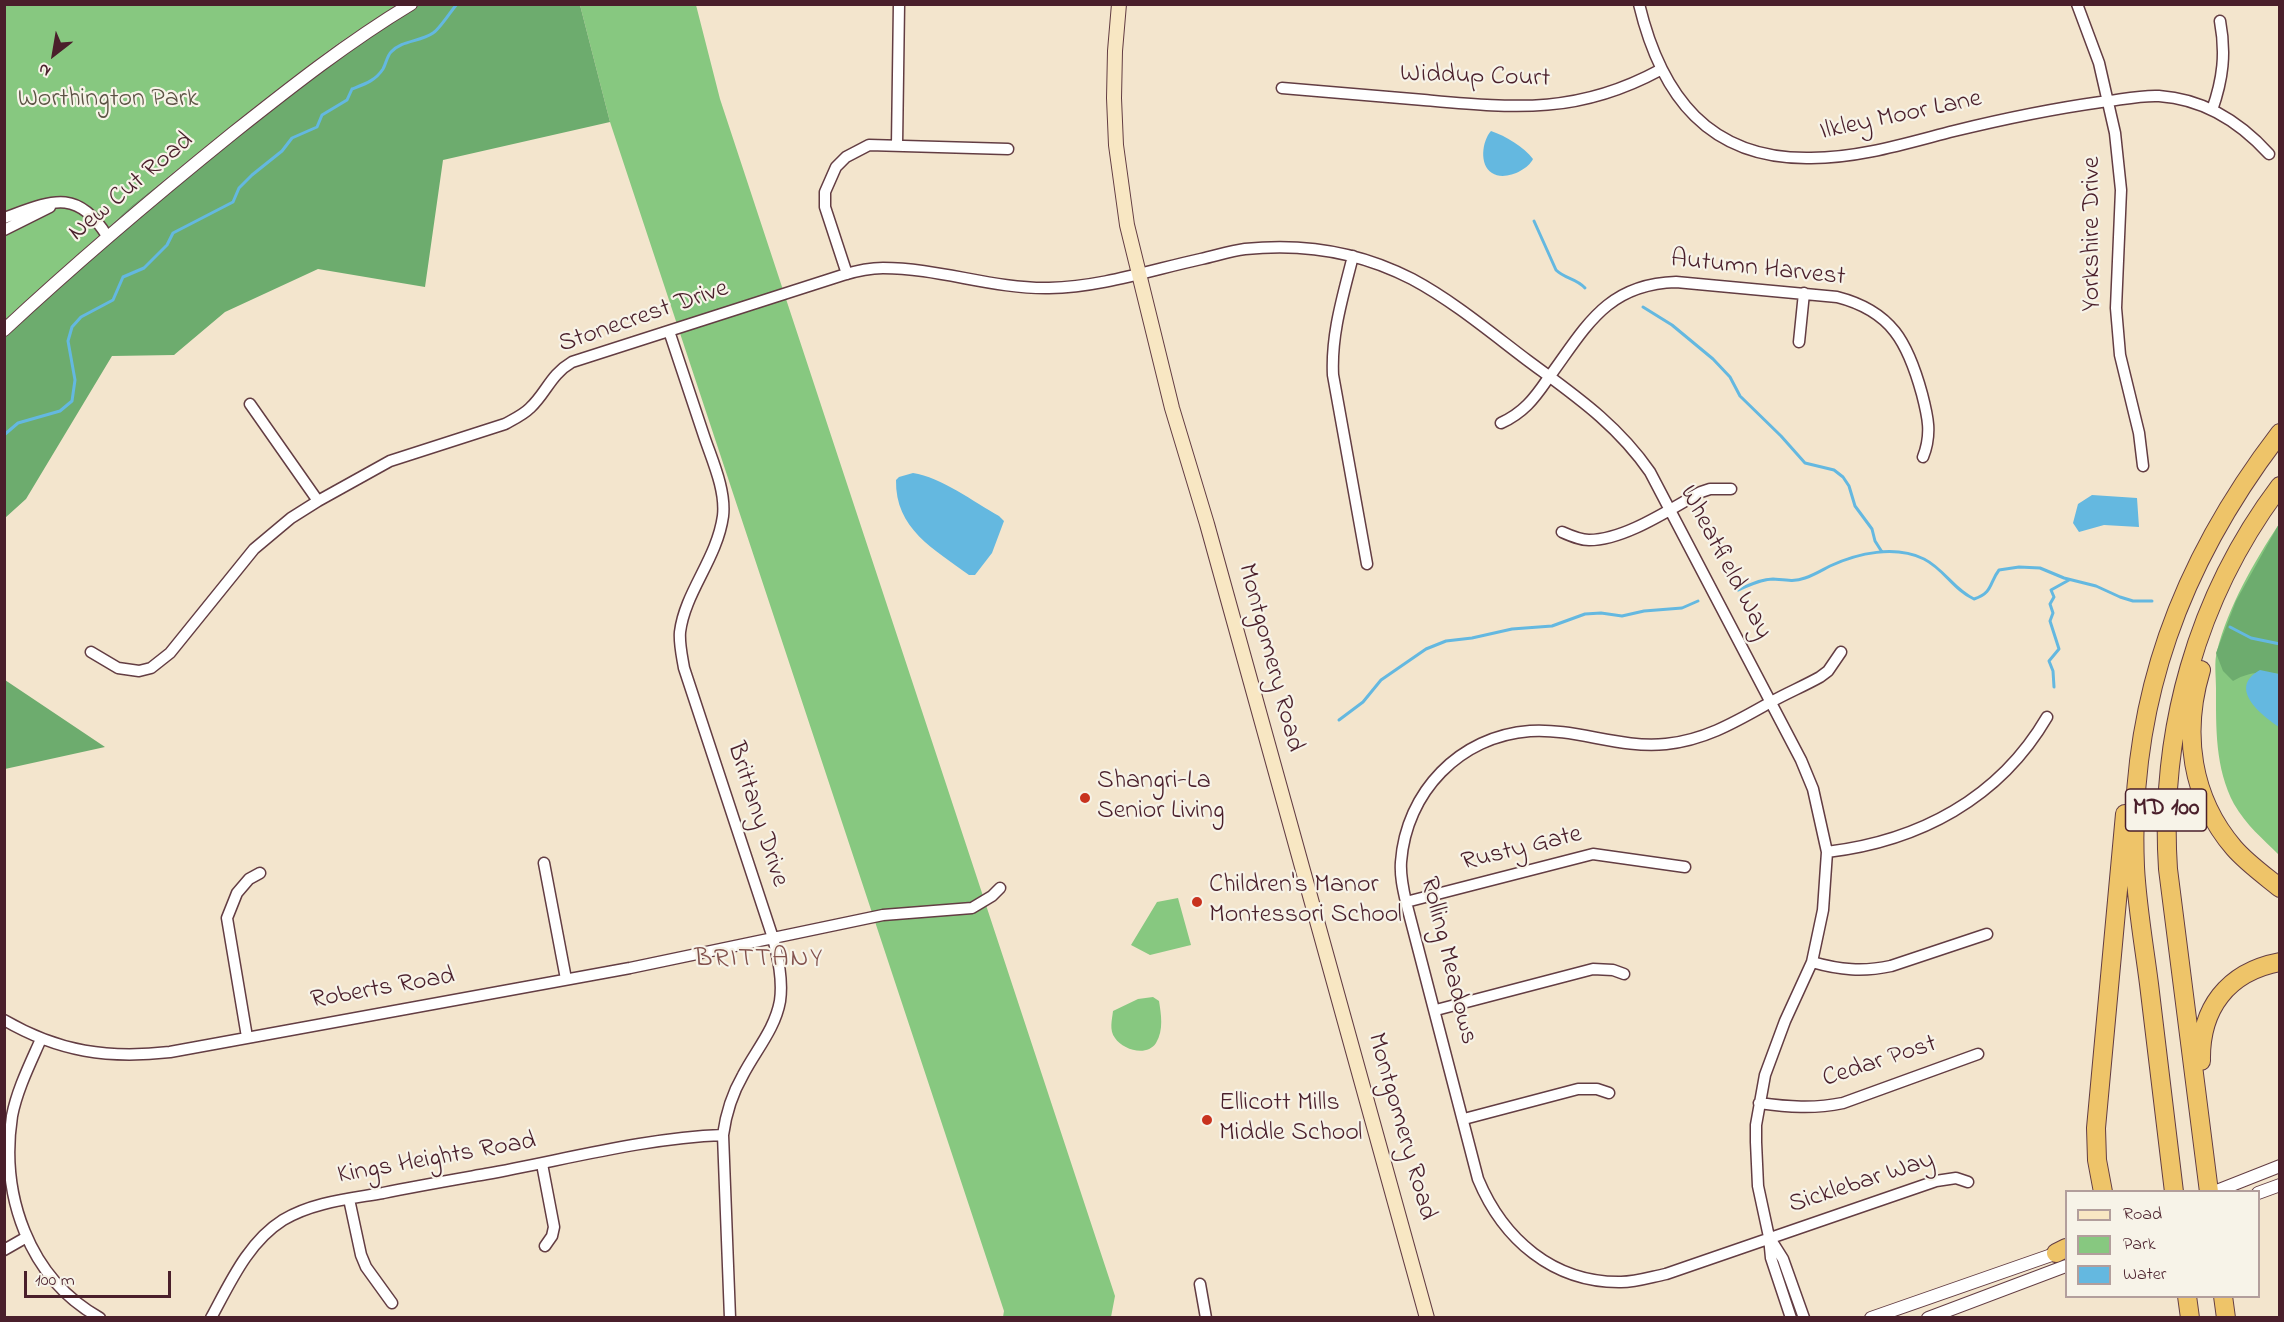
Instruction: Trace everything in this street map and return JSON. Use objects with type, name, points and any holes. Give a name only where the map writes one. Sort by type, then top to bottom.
[{"type":"highway","name":"MD 100","points":[[2174,1190],[2135,867],[2137,793],[2146,722],[2156,673],[2185,588],[2226,509],[2251,470],[2280,433]]},
{"type":"highway","name":"MD 100","points":[[2209,1190],[2168,868],[2166,822],[2170,761],[2174,728],[2185,680],[2214,599],[2253,525],[2280,486]]},
{"type":"highway","points":[[2280,492],[2258,528],[2240,565],[2207,649],[2197,683],[2191,717],[2191,749],[2206,808],[2218,828],[2248,862],[2280,888]]},
{"type":"highway","points":[[2102,1190],[2097,1160],[2096,1128],[2124,820],[2132,771],[2146,722]]},
{"type":"highway","points":[[2204,1156],[2201,1041],[2212,1006],[2223,991],[2235,981],[2251,971],[2280,962]]},
{"type":"highway","points":[[2187,1298],[2190,1317]]},
{"type":"highway","points":[[2223,1298],[2226,1317]]},
{"type":"main road","name":"Montgomery Road","points":[[1119,4],[1115,51],[1116,145],[1127,225],[1138,273],[1172,408],[1207,524],[1427,1317]]},
{"type":"street","name":"New Cut Road","points":[[4,330],[107,236],[338,51],[411,4]]},
{"type":"street","points":[[897,145],[899,4]]},
{"type":"street","name":"Ilkley Moor Lane","points":[[1639,4],[1651,50],[1660,70],[1685,107],[1718,134],[1739,145],[1763,153],[1822,158],[1876,150],[2027,113],[2143,96],[2160,96],[2193,103],[2212,110],[2243,128],[2269,154]]},
{"type":"street","name":"Yorkshire Drive","points":[[2077,4],[2099,63],[2115,133],[2121,190],[2115,308],[2120,355],[2139,433],[2143,466]]},
{"type":"street","points":[[2212,110],[2223,71],[2224,40],[2220,21]]},
{"type":"street","name":"Widdup Court","points":[[1282,88],[1502,107],[1527,107],[1560,105],[1593,98],[1634,85],[1660,70]]},
{"type":"street","points":[[847,274],[825,207],[825,192],[836,167],[857,150],[869,145],[1008,149]]},
{"type":"street","points":[[4,218],[35,206],[73,202],[83,207],[100,224],[107,236]]},
{"type":"street","points":[[4,230],[58,203]]},
{"type":"street","name":"Wheatfield Way","points":[[1138,273],[1242,250],[1282,247],[1318,249],[1353,256],[1412,279],[1446,300],[1578,397],[1618,432],[1650,472],[1802,760],[1813,789],[1827,852],[1823,910],[1812,962],[1773,1051],[1759,1103],[1756,1125],[1756,1166],[1761,1206],[1769,1238],[1771,1258],[1791,1317]]},
{"type":"street","points":[[1353,256],[1333,338],[1332,356],[1335,387],[1367,564]]},
{"type":"street","name":"Stonecrest Drive","points":[[91,652],[108,664],[127,671],[145,669],[162,661],[254,549],[291,518],[390,461],[505,424],[520,416],[530,409],[561,368],[572,362],[847,274],[869,269],[898,268],[996,284],[1051,288],[1105,282],[1138,273]]},
{"type":"street","name":"Autumn Harvest","points":[[1502,423],[1529,406],[1599,312],[1626,292],[1641,286],[1676,282],[1837,297],[1855,301],[1884,319],[1895,331],[1914,364],[1929,422],[1928,445],[1923,457]]},
{"type":"street","points":[[1799,342],[1804,293]]},
{"type":"street","name":"Brittany Drive","points":[[669,331],[722,494],[723,513],[719,536],[711,559],[683,620],[680,633],[684,668],[773,938],[781,981],[776,1017],[734,1092],[726,1114],[723,1135],[730,1317]]},
{"type":"street","points":[[250,404],[318,501]]},
{"type":"street","points":[[1563,532],[1581,539],[1609,537],[1635,528],[1710,489],[1731,489]]},
{"type":"street","name":"Rolling Meadows","points":[[1769,1238],[1666,1274],[1633,1281],[1595,1280],[1556,1267],[1522,1245],[1496,1216],[1478,1179],[1436,1010],[1406,902],[1401,879],[1401,863],[1407,830],[1414,810],[1436,776],[1471,748],[1490,739],[1532,731],[1633,744],[1667,744],[1703,737],[1719,731],[1820,677],[1835,663],[1841,652]]},
{"type":"street","points":[[1827,852],[1857,848],[1902,836],[1948,815],[1992,785],[2026,749],[2047,717]]},
{"type":"street","name":"Rusty Gate","points":[[1406,902],[1593,854],[1685,867]]},
{"type":"street","points":[[544,863],[566,979]]},
{"type":"street","points":[[247,1037],[227,918],[237,893],[249,879],[261,873]]},
{"type":"street","name":"Roberts Road","points":[[4,1020],[41,1039],[92,1053],[138,1056],[170,1052],[566,979],[883,915],[972,908],[992,896],[1000,888]]},
{"type":"street","points":[[1812,962],[1849,970],[1876,969],[1987,934]]},
{"type":"street","points":[[1436,1010],[1593,969],[1613,970],[1624,974]]},
{"type":"street","points":[[41,1039],[15,1104],[7,1159],[12,1198],[25,1238],[41,1264],[58,1285],[79,1304],[100,1317]]},
{"type":"street","name":"Cedar Post","points":[[1759,1103],[1803,1108],[1843,1103],[1978,1054]]},
{"type":"street","points":[[1464,1119],[1578,1089],[1597,1089],[1609,1093]]},
{"type":"street","name":"Kings Heights Road","points":[[211,1317],[244,1259],[268,1231],[297,1212],[349,1199],[659,1141],[723,1135]]},
{"type":"street","points":[[542,1164],[554,1227],[552,1236],[545,1246]]},
{"type":"street","points":[[2217,1190],[2280,1166]]},
{"type":"street","name":"Sicklebar Way","points":[[1769,1238],[1936,1181],[1956,1178],[1968,1182]]},
{"type":"street","points":[[2260,1193],[2280,1185]]},
{"type":"street","points":[[349,1199],[356,1241],[366,1268],[392,1303]]},
{"type":"street","points":[[4,1250],[25,1238]]},
{"type":"street","name":"Wheatfield Way","points":[[1769,1238],[1783,1258],[1804,1317]]},
{"type":"street","points":[[1871,1317],[2064,1254]]},
{"type":"street","points":[[1928,1317],[2064,1254]]},
{"type":"street","points":[[1200,1284],[1206,1317]]},
{"type":"green space","name":"Worthington Park","points":[[5,5],[398,5],[334,46],[131,206],[5,324]]},
{"type":"green space","points":[[398,5],[580,5],[610,122],[443,160],[425,287],[318,269],[225,312],[174,355],[112,356],[26,499],[5,518],[5,324],[131,206],[334,46]]},
{"type":"green space","points":[[580,5],[696,5],[720,99],[1115,1296],[1111,1317],[1003,1317],[1004,1311],[610,122]]},
{"type":"green space","points":[[2279,524],[2279,855],[2244,819],[2234,804],[2223,776],[2218,748],[2215,664],[2222,634],[2235,602],[2251,569]]},
{"type":"green space","points":[[2279,524],[2279,674],[2256,673],[2233,681],[2223,671],[2216,653],[2236,601]]},
{"type":"green space","points":[[5,680],[105,747],[5,769]]},
{"type":"green space","points":[[1178,898],[1191,945],[1150,955],[1131,945],[1157,902]]},
{"type":"green space","points":[[1153,997],[1159,1001],[1161,1027],[1159,1038],[1147,1050],[1129,1049],[1115,1038],[1112,1032],[1113,1011],[1138,999]]},
{"type":"water","points":[[1491,131],[1520,146],[1533,159],[1515,174],[1503,176],[1492,173],[1485,164],[1483,153]]},
{"type":"water","points":[[913,473],[935,479],[1004,521],[992,553],[975,575],[969,575],[943,556],[909,525],[897,497],[896,480]]},
{"type":"water","points":[[2092,495],[2137,498],[2139,527],[2104,525],[2079,532],[2073,523],[2078,504]]},
{"type":"water","points":[[2260,670],[2279,674],[2279,727],[2256,708],[2247,693],[2247,685],[2251,677]]},
{"type":"waterway","points":[[4,435],[18,423],[60,411],[72,401],[75,380],[68,341],[72,327],[81,317],[113,300],[123,277],[144,268],[167,245],[173,233],[233,202],[239,188],[282,151],[292,138],[317,127],[322,115],[347,100],[352,89],[377,76],[395,48],[436,31],[457,4]]},
{"type":"waterway","points":[[1534,221],[1556,270],[1585,288]]},
{"type":"waterway","points":[[1643,307],[1672,325],[1713,359],[1730,377],[1740,396],[1805,463],[1834,470],[1843,477],[1849,486],[1855,506],[1872,529],[1875,541],[1882,552]]},
{"type":"waterway","points":[[1738,590],[1764,580],[1801,579],[1864,554],[1901,552],[1931,563],[1974,599],[1988,591],[1999,570],[2019,567],[2040,568],[2133,601],[2152,601]]},
{"type":"waterway","points":[[2054,687],[2053,671],[2049,661],[2059,649],[2050,621],[2053,613],[2050,604],[2054,597],[2051,590],[2069,580]]},
{"type":"waterway","points":[[1339,720],[1363,702],[1381,680],[1426,649],[1446,641],[1512,629],[1552,626],[1585,614],[1601,613],[1622,616],[1644,611],[1682,608],[1698,601]]},
{"type":"waterway","points":[[2230,627],[2251,638],[2280,644]]},
{"type":"place","name":"Shangri-La Senior Living","points":[[1085,798]]},
{"type":"place","name":"Children's Manor Montessori School","points":[[1197,902]]},
{"type":"place","name":"Ellicott Mills Middle School","points":[[1207,1120]]},
{"type":"district","name":"BRITTANY","points":[[759,961]]}]
